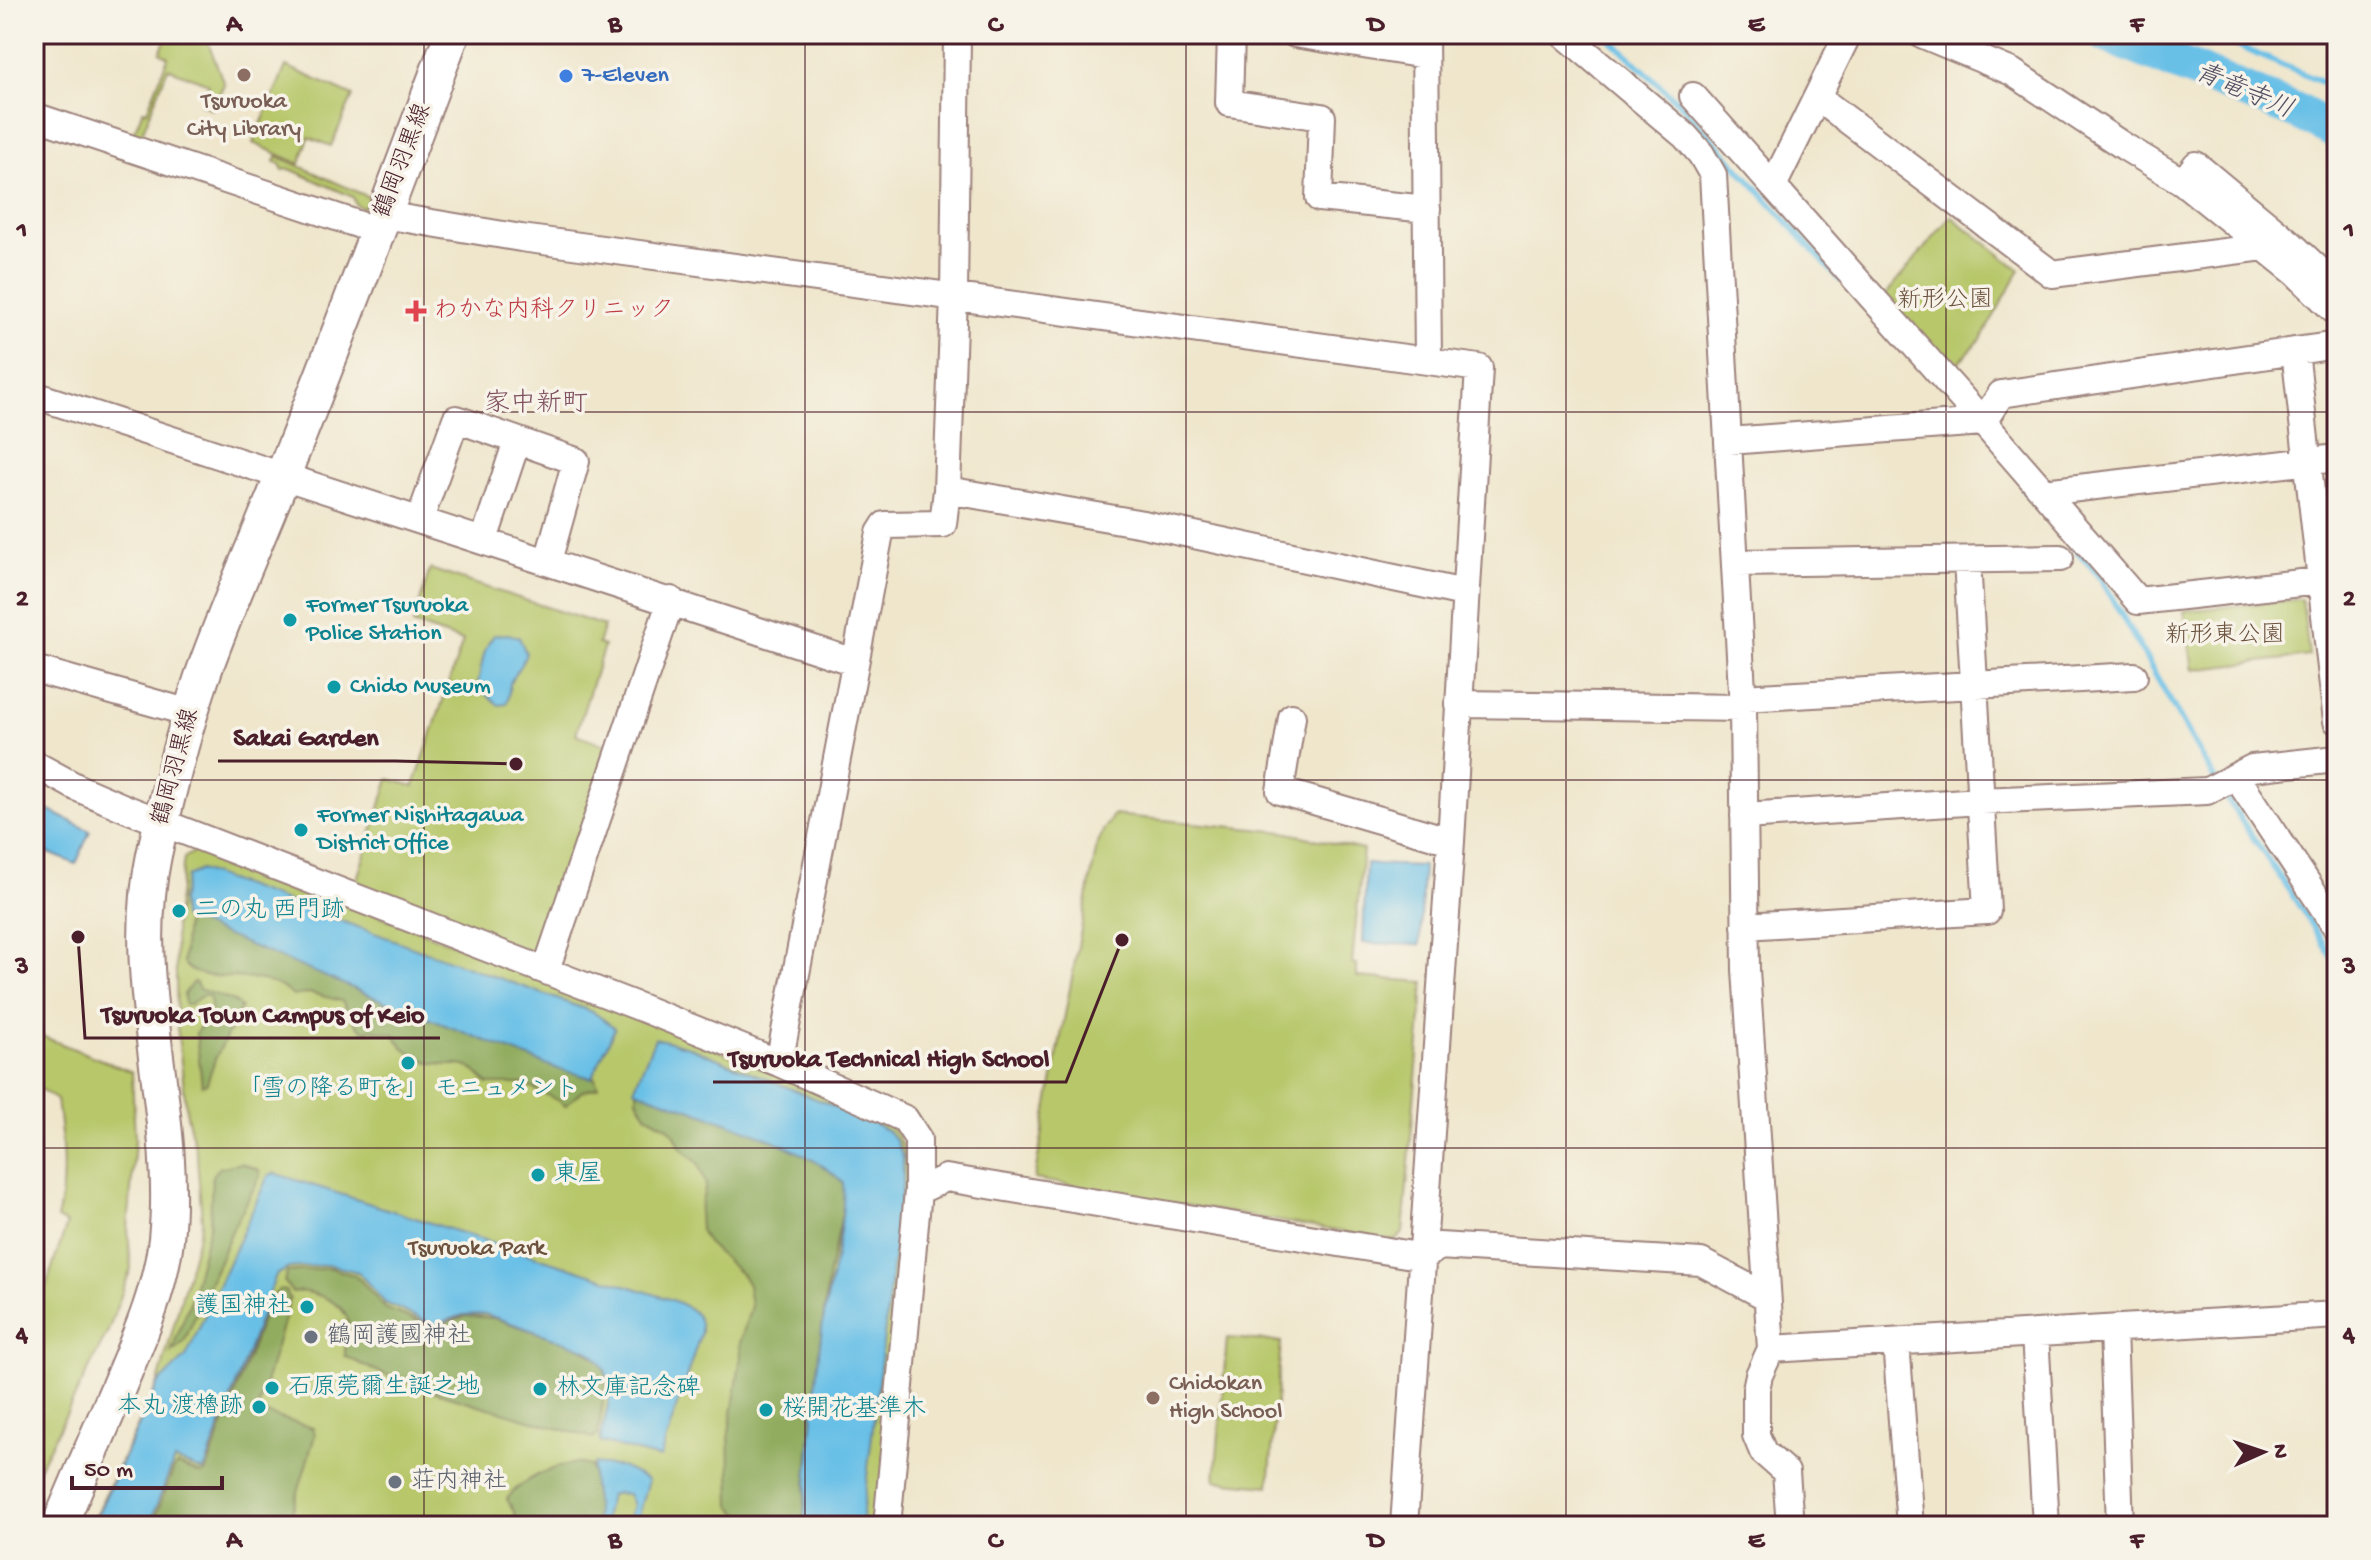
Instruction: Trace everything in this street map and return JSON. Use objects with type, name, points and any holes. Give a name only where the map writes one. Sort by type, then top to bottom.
[{"type":"main road","name":"鶴岡羽黒線","points":[[59,1526],[147,1320],[159,1280],[166,1240],[166,1155],[151,1025],[147,957],[149,886],[190,713],[452,34]]},
{"type":"street","points":[[779,1063],[880,533],[885,525],[943,524],[954,296],[957,34]]},
{"type":"street","points":[[1231,34],[1229,103],[1322,117],[1319,198],[1427,209]]},
{"type":"street","points":[[1295,34],[1425,45],[1428,361]]},
{"type":"street","points":[[1564,34],[1685,136],[1701,154],[1713,175],[1743,703],[1745,926],[1771,1349],[1756,1389],[1756,1435],[1763,1452],[1786,1472],[1790,1526]]},
{"type":"street","points":[[1773,186],[1848,34]]},
{"type":"street","points":[[1921,34],[2012,72],[2183,182],[2295,272],[2337,313]]},
{"type":"street","points":[[1693,96],[2138,601],[2329,580]]},
{"type":"street","points":[[1817,97],[2052,274],[2264,247]]},
{"type":"street","points":[[34,116],[381,223],[521,238],[1479,368],[1451,841],[1404,1526]]},
{"type":"street","points":[[1713,175],[1749,159]]},
{"type":"street","points":[[2183,182],[2196,165],[2291,244],[2337,287]]},
{"type":"street","points":[[1983,422],[2001,394],[2337,345]]},
{"type":"street","points":[[2295,351],[2308,461],[2329,580],[2337,721]]},
{"type":"street","points":[[34,395],[854,662]]},
{"type":"street","points":[[420,519],[456,419],[576,461],[548,561]]},
{"type":"street","points":[[1729,441],[1983,422]]},
{"type":"street","points":[[484,540],[517,441]]},
{"type":"street","points":[[2044,492],[2337,458]]},
{"type":"street","points":[[947,490],[1143,524],[1464,593]]},
{"type":"street","points":[[1736,563],[2060,558]]},
{"type":"street","points":[[1745,926],[1987,911],[1967,560]]},
{"type":"street","points":[[546,970],[671,600]]},
{"type":"street","points":[[34,669],[190,713]]},
{"type":"street","points":[[1458,704],[1743,703],[2134,676]]},
{"type":"street","points":[[1292,717],[1280,791],[1451,841]]},
{"type":"street","points":[[1744,816],[2207,791],[2252,768],[2337,759]]},
{"type":"street","points":[[34,764],[78,788],[779,1063],[905,1119],[918,1139],[918,1191],[887,1526]]},
{"type":"street","points":[[2236,776],[2328,899],[2337,928]]},
{"type":"street","points":[[918,1191],[946,1178],[1424,1257],[1439,1246],[1701,1262],[1767,1297]]},
{"type":"street","points":[[1771,1349],[2337,1315]]},
{"type":"street","points":[[2113,1329],[2120,1526]]},
{"type":"street","points":[[2035,1334],[2046,1526]]},
{"type":"street","points":[[1896,1342],[1910,1526]]},
{"type":"green space","points":[[168,34],[205,34],[224,84],[212,109],[201,104],[209,84],[168,68],[141,136],[153,141],[151,147],[131,140],[143,110],[147,111],[168,57],[160,52]]},
{"type":"green space","points":[[286,66],[353,96],[331,146],[309,137],[300,164],[253,143]]},
{"type":"green space","points":[[277,156],[373,199],[362,208],[356,205],[353,197],[290,169],[283,170],[275,162]]},
{"type":"green space","name":"新形公園","points":[[1951,216],[2020,270],[1981,339],[1943,378],[1878,304]]},
{"type":"green space","points":[[430,569],[604,626],[598,644],[604,646],[576,734],[616,749],[545,959],[466,926],[354,888],[389,779],[414,786],[463,641],[413,624]]},
{"type":"green space","name":"新形東公園","points":[[2302,599],[2309,656],[2193,670],[2184,611]]},
{"type":"green space","points":[[1113,815],[1284,832],[1363,850],[1352,963],[1357,964],[1357,977],[1424,982],[1403,1233],[1395,1241],[1034,1179],[1098,840]]},
{"type":"green space","name":"Tsuruoka Park","points":[[201,847],[632,1013],[887,1123],[904,1150],[908,1184],[879,1526],[90,1526],[158,1383],[202,1222],[197,1156],[187,1115],[177,1026],[175,926],[184,858]]},
{"type":"green space","points":[[186,918],[550,1065],[595,1078],[598,1087],[582,1091],[565,1106],[524,1084],[488,1084],[468,1067],[432,1063],[417,1057],[404,1048],[394,1034],[364,1031],[355,1023],[342,1001],[310,993],[293,996],[280,986],[266,981],[191,971],[183,963]]},
{"type":"green space","points":[[193,982],[199,989],[234,1001],[241,1008],[215,1059],[207,1083],[202,1085],[196,1033],[201,1025],[212,1021],[210,997],[203,995],[185,1005],[184,994]]},
{"type":"green space","points":[[34,1033],[132,1072],[135,1140],[128,1229],[131,1268],[108,1331],[34,1478],[34,1321],[67,1224],[57,1219],[63,1175],[57,1100],[34,1085]]},
{"type":"green space","points":[[637,1089],[775,1140],[825,1167],[843,1182],[844,1204],[824,1310],[803,1526],[755,1523],[731,1506],[729,1432],[741,1357],[740,1343],[751,1306],[748,1285],[742,1275],[707,1243],[700,1230],[699,1213],[706,1185],[698,1163],[681,1148],[668,1127],[646,1115],[637,1099]]},
{"type":"green space","points":[[241,1163],[259,1170],[260,1176],[234,1226],[184,1342],[171,1352],[189,1305],[210,1224],[212,1176],[219,1168]]},
{"type":"green space","points":[[331,1268],[360,1280],[386,1309],[426,1324],[436,1326],[465,1316],[494,1318],[580,1347],[600,1361],[607,1375],[598,1435],[594,1438],[578,1434],[432,1391],[388,1376],[345,1356],[349,1326],[343,1312],[324,1297],[292,1292],[284,1281],[287,1272]]},
{"type":"green space","points":[[279,1290],[286,1291],[290,1299],[257,1411],[313,1428],[315,1435],[288,1526],[152,1526],[174,1468],[178,1465],[201,1474],[206,1472],[269,1300]]},
{"type":"green space","points":[[1227,1338],[1281,1342],[1269,1486],[1215,1481]]},
{"type":"green space","points":[[577,1463],[591,1466],[597,1508],[595,1526],[513,1526],[515,1514],[507,1499],[513,1492],[538,1475]]},
{"type":"water","points":[[494,635],[519,637],[526,653],[511,680],[506,704],[499,705],[483,692],[478,681],[490,640]]},
{"type":"water","points":[[34,803],[90,831],[76,864],[34,847]]},
{"type":"water","points":[[1366,864],[1423,866],[1420,945],[1363,943]]},
{"type":"water","points":[[200,870],[593,1012],[615,1028],[592,1078],[558,1069],[182,917],[181,901],[187,876]]},
{"type":"water","points":[[655,1038],[689,1047],[870,1121],[889,1132],[903,1157],[861,1526],[803,1526],[819,1354],[839,1236],[843,1183],[827,1169],[776,1142],[634,1089]]},
{"type":"water","points":[[274,1173],[672,1300],[688,1308],[699,1320],[701,1332],[660,1458],[600,1442],[609,1382],[599,1360],[588,1350],[485,1314],[463,1315],[437,1324],[427,1322],[385,1303],[358,1272],[330,1265],[289,1268],[276,1275],[204,1471],[174,1460],[149,1526],[92,1526],[158,1384],[186,1357],[268,1176]]},
{"type":"water","points":[[594,1464],[622,1467],[648,1480],[635,1526],[626,1526],[633,1505],[628,1494],[616,1493],[610,1496],[602,1526],[595,1526]]},
{"type":"waterway","points":[[1605,34],[1683,107],[1840,280]]},
{"type":"waterway","name":"青竜寺川","points":[[2104,34],[2300,113],[2337,132]]},
{"type":"waterway","points":[[2211,34],[2337,89]]},
{"type":"waterway","points":[[2024,490],[2100,577],[2215,780]]},
{"type":"waterway","points":[[2221,789],[2337,966]]},
{"type":"place","name":"Tsuruoka City Library","points":[[244,75]]},
{"type":"place","name":"7-Eleven","points":[[566,76]]},
{"type":"place","name":"わかな内科クリニック","points":[[416,311]]},
{"type":"place","name":"Former Tsuruoka Police Station","points":[[290,620]]},
{"type":"place","name":"Chido Museum","points":[[334,687]]},
{"type":"place","name":"Sakai Garden","points":[[516,764]]},
{"type":"place","name":"Former Nishitagawa District Office","points":[[301,830]]},
{"type":"place","name":"二の丸 西門跡","points":[[179,911]]},
{"type":"place","name":"Tsuruoka Town Campus of Keio","points":[[78,937]]},
{"type":"place","name":"Tsuruoka Technical High School","points":[[1122,940]]},
{"type":"place","name":"「雪の降る町を」 モニュメント","points":[[408,1063]]},
{"type":"place","name":"東屋","points":[[538,1175]]},
{"type":"place","name":"護国神社","points":[[307,1307]]},
{"type":"place","name":"鶴岡護國神社","points":[[311,1337]]},
{"type":"place","name":"石原莞爾生誕之地","points":[[272,1388]]},
{"type":"place","name":"林文庫記念碑","points":[[540,1389]]},
{"type":"place","name":"Chidokan High School","points":[[1153,1398]]},
{"type":"place","name":"本丸 渡櫓跡","points":[[259,1407]]},
{"type":"place","name":"桜開花基準木","points":[[766,1410]]},
{"type":"place","name":"荘内神社","points":[[395,1482]]},
{"type":"district","name":"家中新町","points":[[536,405]]}]
